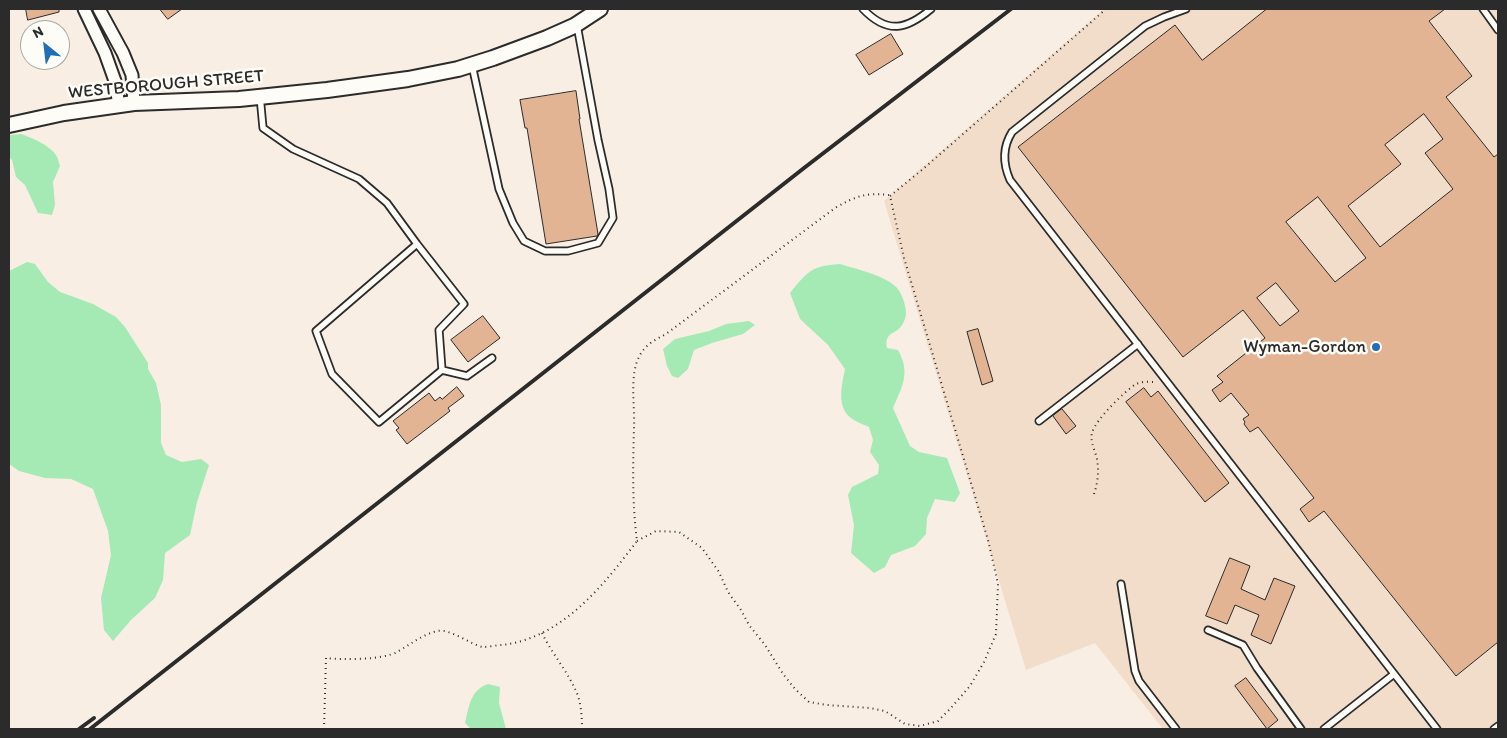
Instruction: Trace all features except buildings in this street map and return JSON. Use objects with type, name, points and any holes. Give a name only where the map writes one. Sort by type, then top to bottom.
[{"type":"street","points":[[84,9],[105,53],[115,81],[119,106]]},
{"type":"street","points":[[99,9],[123,53],[132,75],[134,103]]},
{"type":"street","name":"WESTBOROUGH STREET","points":[[9,126],[64,113],[134,103],[194,102],[327,90],[408,79],[458,69],[507,53],[577,24],[600,9]]},
{"type":"lane","points":[[863,9],[880,21],[892,26],[904,26],[916,21],[931,9]]},
{"type":"lane","points":[[1186,9],[1145,26],[1012,132],[1005,149],[1004,161],[1010,180],[1437,729]]},
{"type":"lane","points":[[1483,9],[1498,30]]},
{"type":"lane","points":[[472,65],[499,189],[513,223],[524,241],[545,252],[568,251],[598,243],[612,218],[609,189],[577,24]]},
{"type":"lane","points":[[260,96],[263,128],[293,149],[359,179],[387,203],[464,304],[439,330],[442,370]]},
{"type":"lane","points":[[417,244],[316,331],[332,374],[379,422],[442,370]]},
{"type":"lane","points":[[1039,421],[1138,344]]},
{"type":"lane","points":[[442,370],[467,376],[492,358]]},
{"type":"lane","points":[[1121,584],[1135,671],[1139,681],[1176,729]]},
{"type":"lane","points":[[1208,630],[1243,645],[1257,668],[1301,729]]},
{"type":"lane","points":[[1324,729],[1394,674]]},
{"type":"lane","points":[[1494,729],[1498,726]]},
{"type":"path","points":[[890,196],[1106,9]]},
{"type":"path","points":[[637,541],[634,521],[632,462],[634,427],[633,372],[640,355],[649,343],[666,334],[835,208],[852,198],[882,194],[890,196]]},
{"type":"path","points":[[324,729],[326,658],[344,660],[396,653],[422,636],[440,630],[484,647],[517,643],[556,626],[575,612],[618,566],[637,541],[656,531],[679,532],[702,548],[719,572],[728,592],[741,610],[749,626],[765,644],[795,690],[808,702],[885,711],[905,724],[920,728],[938,721],[970,686],[984,662],[996,634],[998,584],[988,540],[904,258],[890,196]]},
{"type":"path","points":[[1094,494],[1098,483],[1098,470],[1092,445],[1092,432],[1098,422],[1123,394],[1136,384],[1168,382]]},
{"type":"path","points":[[542,633],[549,649],[576,688],[582,716],[582,729]]},
{"type":"shaded area","name":"Wyman-Gordon","points":[[1104,9],[1498,9],[1498,729],[1163,729],[1095,643],[1026,670],[884,201]]},
{"type":"green space","points":[[21,134],[44,145],[56,155],[60,166],[53,182],[55,205],[52,215],[38,213],[25,185],[16,177],[12,160],[9,157],[9,135]]},
{"type":"green space","points":[[27,262],[35,264],[48,282],[60,292],[93,304],[116,317],[125,327],[148,363],[148,369],[156,383],[161,405],[161,443],[166,455],[182,462],[201,459],[209,465],[197,502],[190,535],[165,553],[163,580],[155,598],[131,620],[113,641],[104,630],[101,598],[111,555],[108,531],[93,489],[71,479],[45,478],[19,471],[9,464],[9,271]]},
{"type":"green space","points":[[840,264],[884,279],[895,286],[900,293],[906,309],[905,318],[900,328],[887,339],[887,348],[898,350],[905,373],[893,408],[910,446],[919,452],[947,458],[960,493],[955,502],[935,499],[927,518],[926,534],[915,546],[891,555],[885,567],[874,573],[851,553],[854,525],[848,495],[852,487],[878,474],[879,465],[870,452],[873,440],[869,427],[851,418],[843,408],[841,395],[845,369],[828,345],[800,319],[790,293],[801,279],[816,268]]},
{"type":"green space","points":[[749,321],[755,325],[743,334],[694,350],[688,369],[678,378],[672,376],[667,366],[663,349],[675,339],[709,331],[726,324]]},
{"type":"green space","points":[[488,684],[500,687],[499,703],[506,729],[471,729],[465,723],[471,700],[477,690]]},
{"type":"railway","points":[[90,729],[804,168],[1011,9]]},
{"type":"railway","points":[[79,729],[94,718]]},
{"type":"place","name":"Wyman-Gordon","points":[[1376,347]]}]
